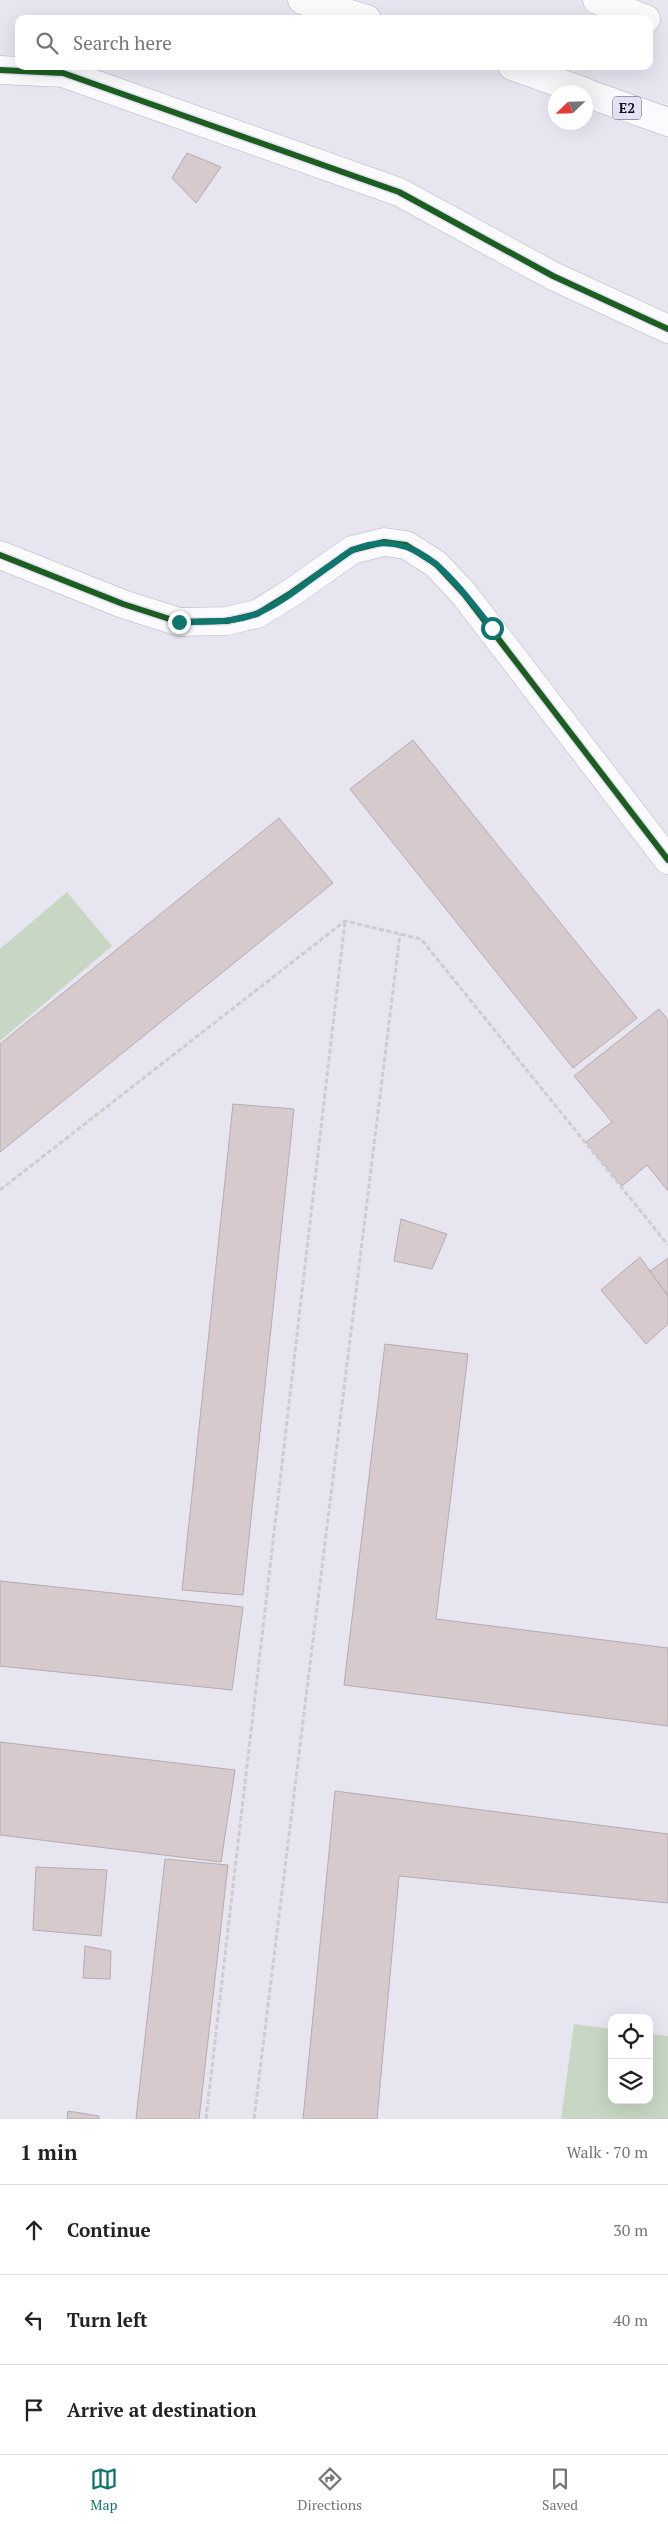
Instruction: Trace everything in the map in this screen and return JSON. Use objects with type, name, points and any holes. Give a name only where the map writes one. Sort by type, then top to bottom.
[{"type":"main road","points":[[302,0],[353,15]]},
{"type":"main road","points":[[597,0],[637,15]]},
{"type":"main road","points":[[653,21],[668,27]]},
{"type":"main road","points":[[0,70],[63,73],[399,192],[554,276],[668,329]]},
{"type":"main road","name":"E2","points":[[523,70],[563,85]]},
{"type":"main road","name":"E2","points":[[593,96],[668,122]]},
{"type":"main road","points":[[0,555],[123,604],[179,622],[227,621],[257,614],[291,593],[352,550],[384,542],[406,545],[436,564],[469,600],[668,860]]},
{"type":"path","points":[[345,921],[421,939],[668,1245]]},
{"type":"path","points":[[0,1190],[345,921]]},
{"type":"path","points":[[206,2119],[345,921]]},
{"type":"path","points":[[254,2119],[400,934]]},
{"type":"green space","points":[[67,892],[112,946],[0,1041],[0,949]]},
{"type":"green space","points":[[574,2024],[608,2028],[608,2104],[653,2104],[653,2034],[668,2036],[668,2119],[561,2119]]},
{"type":"building","points":[[187,153],[221,167],[196,203],[172,178]]},
{"type":"building","points":[[413,740],[637,1018],[573,1068],[350,789]]},
{"type":"building","points":[[279,818],[333,883],[0,1152],[0,1044]]},
{"type":"building","points":[[659,1009],[668,1020],[668,1191],[647,1165],[622,1186],[586,1142],[612,1122],[574,1076]]},
{"type":"building","points":[[233,1104],[294,1109],[243,1595],[182,1590]]},
{"type":"building","points":[[401,1219],[447,1234],[432,1269],[394,1261]]},
{"type":"building","points":[[640,1257],[668,1296],[668,1324],[646,1344],[601,1290]]},
{"type":"building","points":[[668,1258],[668,1296],[650,1271]]},
{"type":"building","points":[[385,1344],[468,1354],[436,1619],[668,1648],[668,1726],[344,1685]]},
{"type":"building","points":[[0,1581],[243,1607],[232,1690],[0,1666]]},
{"type":"building","points":[[0,1742],[235,1770],[221,1862],[0,1835]]},
{"type":"building","points":[[335,1791],[668,1834],[668,1903],[399,1876],[377,2119],[303,2119]]},
{"type":"building","points":[[165,1859],[228,1865],[199,2119],[136,2119]]},
{"type":"building","points":[[36,1867],[107,1870],[101,1936],[33,1930]]},
{"type":"building","points":[[85,1946],[111,1951],[110,1979],[83,1978]]},
{"type":"building","points":[[68,2111],[99,2116],[99,2119],[67,2119]]},
{"type":"cycle path","points":[[0,70],[63,73],[399,192],[553,276],[668,329]]},
{"type":"cycle path","points":[[0,555],[123,604],[179,622],[227,621],[257,614],[291,593],[352,550],[384,542],[406,545],[436,564],[464,594],[668,860]]},
{"type":"route","points":[[179,622],[227,621],[257,614],[291,593],[352,550],[384,542],[406,545],[436,564],[492,628]]}]
